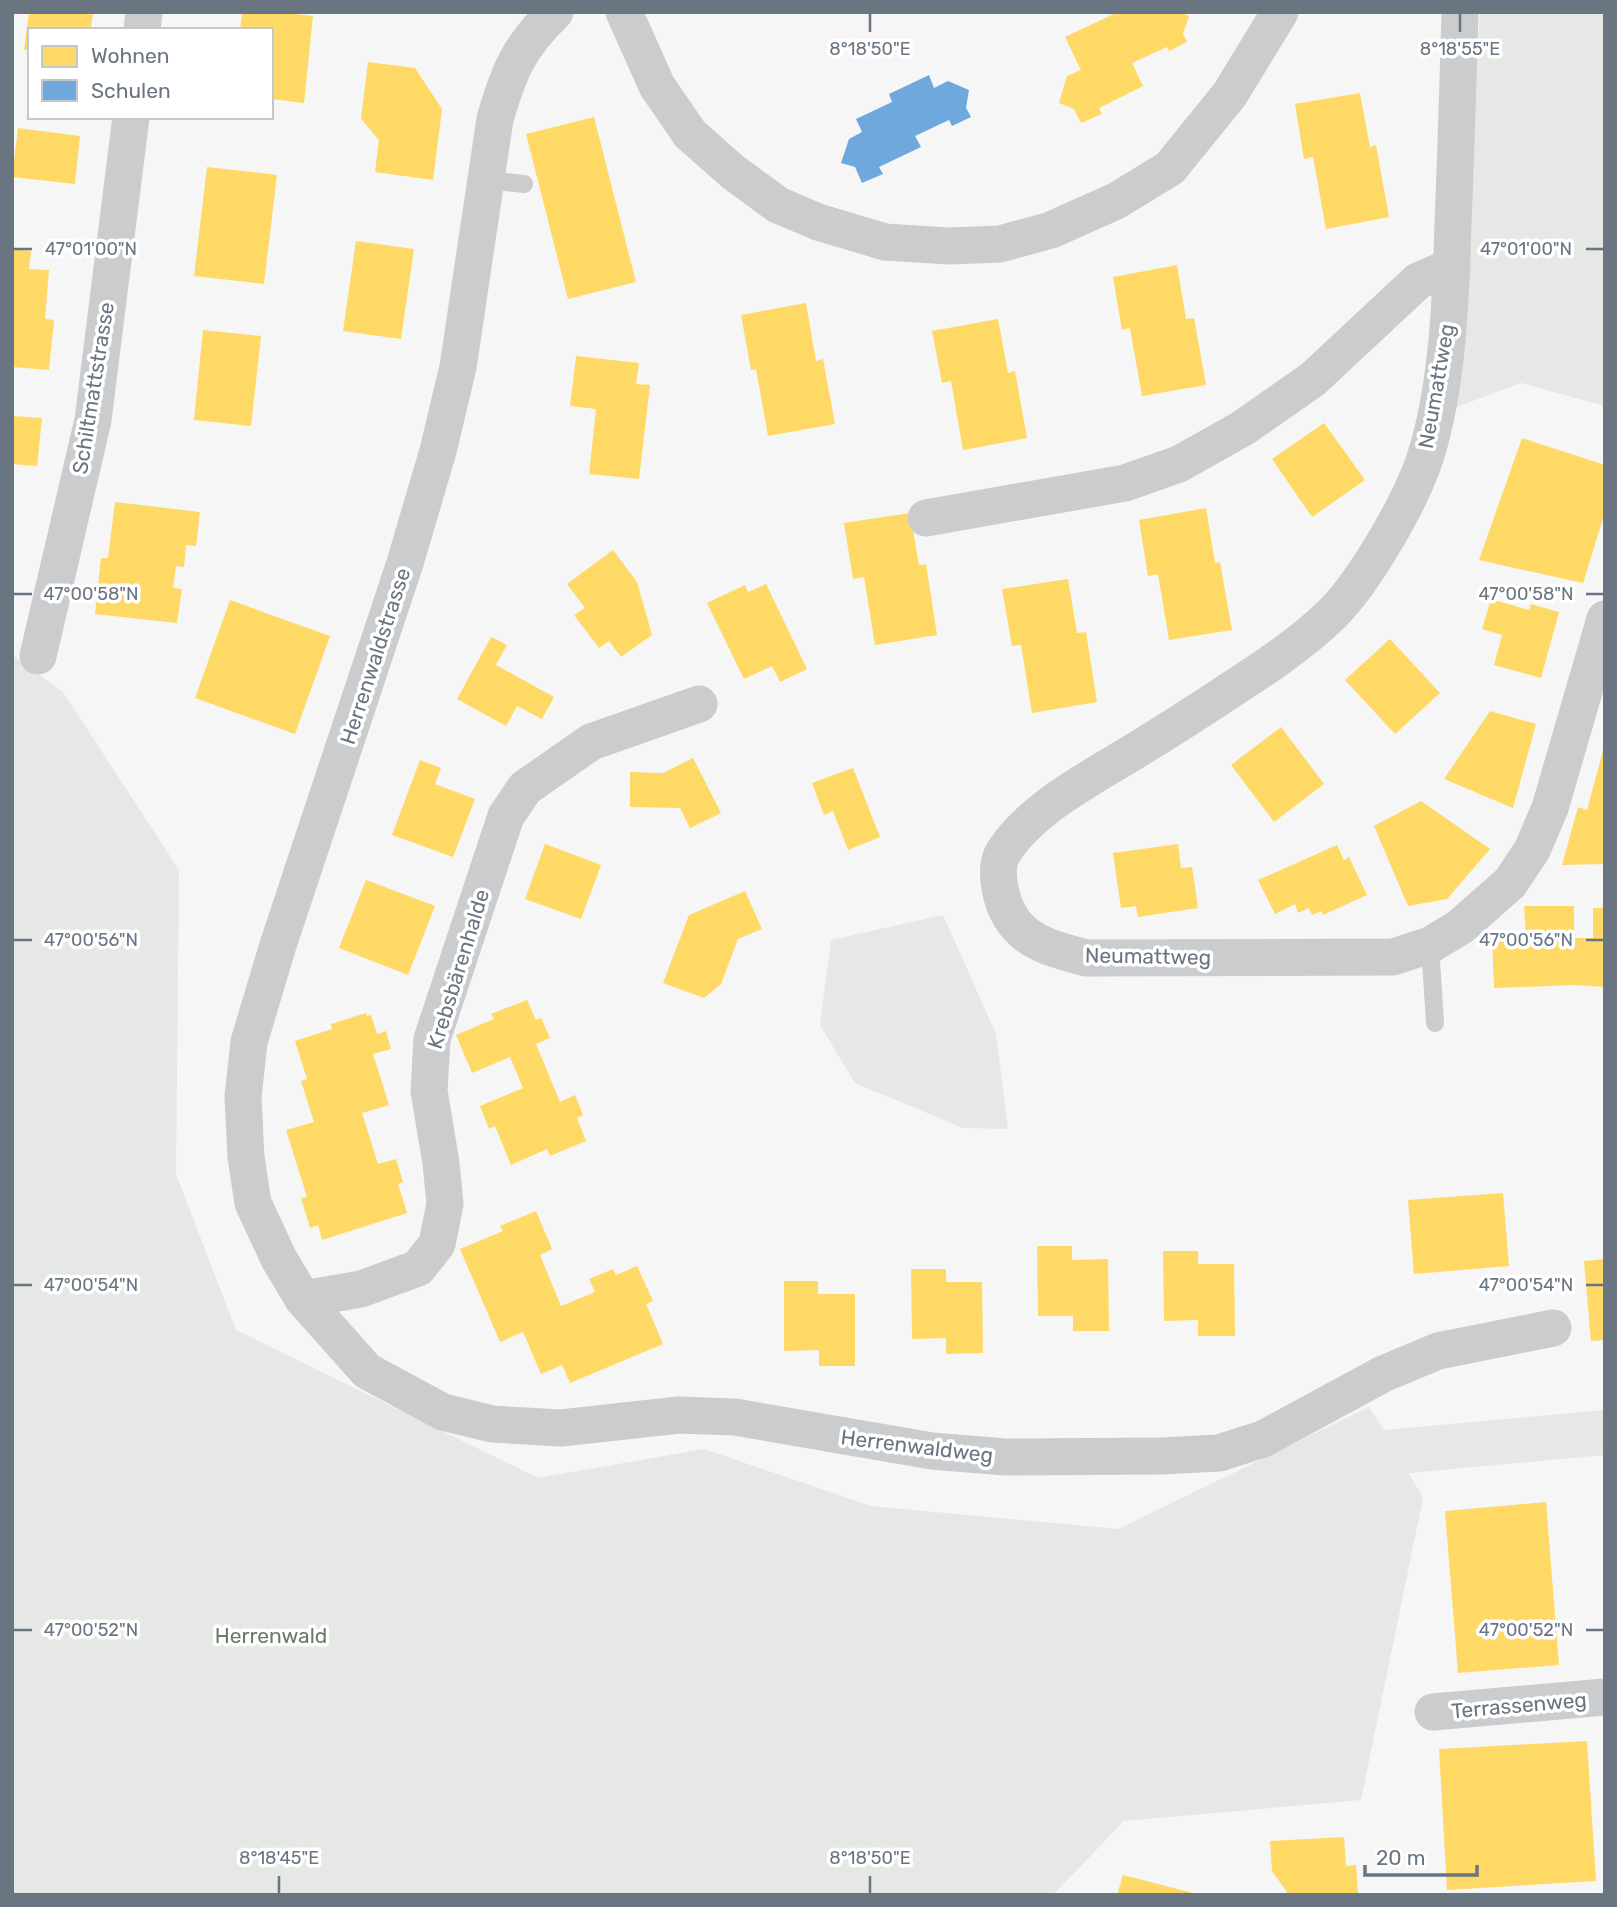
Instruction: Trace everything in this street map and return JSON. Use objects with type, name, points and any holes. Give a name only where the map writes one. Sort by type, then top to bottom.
[{"type":"street","name":"Herrenwaldstrasse","points":[[303,1298],[279,1259],[253,1203],[246,1157],[243,1097],[249,1042],[278,945],[401,576],[438,451],[458,367],[495,119],[517,57],[534,33],[555,12]]},
{"type":"street","points":[[624,12],[657,86],[690,134],[733,172],[778,205],[818,222],[885,242],[948,246],[1000,244],[1051,230],[1116,201],[1170,169],[1230,94],[1280,12]]},
{"type":"street","name":"Neumattweg","points":[[1461,12],[1452,266],[1442,375],[1426,455],[1402,510],[1369,566],[1334,612],[1283,656],[1073,789],[1015,837],[1000,857],[998,877],[1006,911],[1020,930],[1045,947],[1086,958],[1393,957],[1430,946],[1460,928],[1483,909],[1510,883],[1532,850],[1550,808],[1605,619]]},
{"type":"street","name":"Schiltmattstrasse","points":[[38,656],[93,420],[131,119]]},
{"type":"street","points":[[926,518],[1125,483],[1178,464],[1243,428],[1313,379],[1418,281],[1452,266]]},
{"type":"street","name":"Krebsbärenhalde","points":[[303,1298],[360,1289],[418,1268],[437,1244],[445,1204],[429,1091],[432,1039],[506,816],[525,788],[590,742],[699,704]]},
{"type":"street","name":"Herrenwaldweg","points":[[303,1298],[367,1371],[443,1412],[492,1424],[561,1428],[679,1415],[735,1417],[932,1451],[1005,1457],[1219,1453],[1263,1439],[1383,1374],[1438,1351],[1553,1328]]},
{"type":"street","name":"Terrassenweg","points":[[1433,1712],[1605,1697]]},
{"type":"lane","points":[[486,180],[524,184]]},
{"type":"lane","points":[[1430,946],[1435,1023]]},
{"type":"green space","points":[[1480,12],[1605,12],[1605,406],[1521,383],[1454,408]]},
{"type":"green space","name":"Herrenwald","points":[[12,655],[63,692],[179,870],[176,1174],[236,1330],[538,1478],[704,1449],[871,1506],[1118,1529],[1369,1407],[1384,1430],[1605,1410],[1605,1455],[1409,1473],[1423,1498],[1361,1800],[1124,1821],[1053,1895],[12,1895]]},
{"type":"green space","points":[[943,915],[996,1034],[1008,1129],[963,1128],[855,1083],[820,1025],[831,940]]},
{"type":"building: Wohnen","points":[[29,12],[93,12],[91,28],[28,28],[28,50],[24,50]]},
{"type":"building: Wohnen","points":[[242,12],[313,16],[304,103],[273,99],[273,28],[240,28]]},
{"type":"building: Wohnen","points":[[1118,12],[1180,12],[1189,16],[1183,34],[1187,42],[1169,51],[1167,47],[1132,63],[1143,86],[1099,108],[1102,114],[1081,123],[1074,109],[1059,103],[1067,76],[1081,70],[1065,37]]},
{"type":"building: Wohnen","points":[[368,62],[415,68],[442,109],[433,180],[375,172],[379,140],[361,119]]},
{"type":"building: Wohnen","points":[[1360,93],[1370,147],[1376,145],[1389,217],[1326,229],[1313,157],[1304,159],[1295,104]]},
{"type":"building: Wohnen","points":[[594,117],[636,282],[568,299],[526,134]]},
{"type":"building: Wohnen","points":[[18,128],[80,136],[75,184],[12,177]]},
{"type":"building: Wohnen","points":[[207,167],[277,175],[264,284],[194,276]]},
{"type":"building: Wohnen","points":[[356,241],[414,249],[401,339],[343,331]]},
{"type":"building: Wohnen","points":[[12,249],[31,251],[29,269],[49,270],[45,319],[54,320],[49,370],[12,367]]},
{"type":"building: Wohnen","points":[[1177,265],[1186,319],[1194,318],[1206,385],[1142,396],[1130,328],[1122,330],[1113,277]]},
{"type":"building: Wohnen","points":[[806,303],[816,361],[823,359],[835,424],[768,436],[756,369],[751,370],[741,315]]},
{"type":"building: Wohnen","points":[[998,319],[1008,373],[1015,371],[1027,438],[963,450],[951,381],[942,383],[932,331]]},
{"type":"building: Wohnen","points":[[203,330],[261,336],[251,426],[194,420]]},
{"type":"building: Wohnen","points":[[576,356],[639,363],[636,384],[650,385],[639,479],[589,474],[596,409],[570,406]]},
{"type":"building: Wohnen","points":[[12,416],[42,418],[37,466],[12,464]]},
{"type":"building: Wohnen","points":[[1324,423],[1365,480],[1312,517],[1272,459]]},
{"type":"building: Wohnen","points":[[1522,438],[1605,465],[1605,512],[1583,583],[1479,560]]},
{"type":"building: Wohnen","points":[[115,502],[200,512],[196,546],[186,545],[184,567],[176,566],[173,588],[182,589],[177,623],[95,614],[101,558],[108,558]]},
{"type":"building: Wohnen","points":[[1206,508],[1215,563],[1220,562],[1232,630],[1169,640],[1158,574],[1148,576],[1139,520]]},
{"type":"building: Wohnen","points":[[910,513],[919,565],[926,564],[937,635],[875,645],[864,577],[853,579],[844,523]]},
{"type":"building: Wohnen","points":[[613,550],[637,582],[652,635],[621,657],[609,641],[599,648],[574,615],[585,608],[567,584]]},
{"type":"building: Wohnen","points":[[1068,579],[1077,633],[1086,632],[1097,702],[1032,713],[1021,645],[1012,646],[1002,589]]},
{"type":"building: Wohnen","points":[[766,584],[807,669],[780,682],[772,666],[744,679],[707,603],[745,585],[748,592]]},
{"type":"building: Wohnen","points":[[1491,599],[1529,610],[1531,604],[1559,612],[1541,678],[1494,665],[1502,635],[1482,629]]},
{"type":"building: Wohnen","points":[[230,600],[330,636],[295,734],[195,698]]},
{"type":"building: Wohnen","points":[[491,637],[507,645],[496,665],[554,697],[542,719],[517,706],[506,726],[457,699]]},
{"type":"building: Wohnen","points":[[1390,639],[1440,693],[1395,734],[1345,680]]},
{"type":"building: Wohnen","points":[[1490,711],[1536,724],[1513,808],[1444,779]]},
{"type":"building: Wohnen","points":[[1281,727],[1324,784],[1274,822],[1231,765]]},
{"type":"building: Wohnen","points":[[1604,747],[1605,864],[1562,865],[1578,807],[1587,810]]},
{"type":"building: Wohnen","points":[[693,758],[721,813],[690,828],[680,808],[630,807],[630,772],[663,773]]},
{"type":"building: Wohnen","points":[[420,760],[441,768],[435,784],[475,799],[453,857],[392,835]]},
{"type":"building: Wohnen","points":[[853,768],[880,837],[848,850],[833,811],[824,815],[812,783]]},
{"type":"building: Wohnen","points":[[1421,801],[1490,849],[1447,899],[1408,906],[1374,826]]},
{"type":"building: Wohnen","points":[[545,844],[601,865],[581,919],[525,899]]},
{"type":"building: Wohnen","points":[[1178,844],[1181,868],[1192,867],[1198,908],[1138,917],[1136,906],[1121,908],[1113,853]]},
{"type":"building: Wohnen","points":[[1337,845],[1344,860],[1349,857],[1367,895],[1323,915],[1321,911],[1312,915],[1309,908],[1298,913],[1295,904],[1275,914],[1258,880]]},
{"type":"building: Wohnen","points":[[366,880],[435,906],[408,975],[339,948]]},
{"type":"building: Wohnen","points":[[745,891],[762,929],[738,939],[721,984],[704,998],[663,983],[689,915]]},
{"type":"building: Wohnen","points":[[1524,906],[1574,906],[1574,938],[1593,938],[1593,908],[1605,908],[1605,987],[1574,985],[1494,988],[1492,938],[1526,936]]},
{"type":"building: Wohnen","points":[[527,1000],[536,1020],[541,1018],[550,1038],[536,1044],[560,1102],[575,1095],[583,1115],[577,1118],[586,1141],[550,1156],[547,1149],[511,1165],[495,1126],[489,1129],[480,1106],[523,1088],[510,1057],[472,1073],[456,1035],[494,1019],[491,1014]]},
{"type":"building: Wohnen","points":[[366,1013],[367,1016],[371,1015],[377,1034],[386,1031],[391,1049],[373,1054],[389,1105],[362,1113],[378,1164],[396,1159],[403,1182],[398,1184],[407,1213],[322,1240],[318,1225],[310,1228],[301,1198],[307,1197],[286,1130],[314,1122],[301,1081],[307,1079],[295,1041],[332,1029],[331,1024]]},
{"type":"building: Wohnen","points":[[1503,1193],[1509,1266],[1414,1274],[1408,1200]]},
{"type":"building: Wohnen","points":[[536,1211],[552,1249],[540,1255],[561,1306],[595,1292],[589,1279],[613,1269],[616,1275],[637,1266],[653,1301],[646,1304],[663,1344],[570,1383],[562,1365],[541,1374],[523,1332],[500,1342],[460,1249],[503,1231],[500,1226]]},
{"type":"building: Wohnen","points":[[1037,1246],[1072,1246],[1072,1260],[1108,1259],[1109,1331],[1073,1331],[1073,1316],[1038,1316]]},
{"type":"building: Wohnen","points":[[1163,1251],[1198,1251],[1198,1264],[1234,1264],[1235,1336],[1198,1336],[1198,1320],[1164,1321]]},
{"type":"building: Wohnen","points":[[1605,1259],[1605,1340],[1591,1341],[1584,1261]]},
{"type":"building: Wohnen","points":[[911,1269],[946,1269],[946,1282],[982,1282],[983,1353],[946,1354],[946,1338],[912,1339]]},
{"type":"building: Wohnen","points":[[784,1281],[818,1281],[818,1294],[855,1294],[855,1366],[819,1366],[819,1350],[784,1351]]},
{"type":"building: Wohnen","points":[[1546,1502],[1559,1665],[1458,1673],[1445,1511]]},
{"type":"building: Wohnen","points":[[1587,1741],[1596,1881],[1447,1890],[1439,1749]]},
{"type":"building: Wohnen","points":[[1344,1837],[1346,1866],[1356,1865],[1358,1894],[1289,1895],[1272,1871],[1270,1841]]},
{"type":"building: Wohnen","points":[[1123,1875],[1197,1894],[1197,1895],[1117,1895]]},
{"type":"building: Schulen","points":[[929,75],[934,88],[948,81],[969,90],[966,108],[971,117],[952,126],[949,120],[915,136],[921,147],[879,167],[883,174],[862,183],[855,167],[841,163],[849,139],[862,132],[856,119],[892,102],[889,94]]}]
